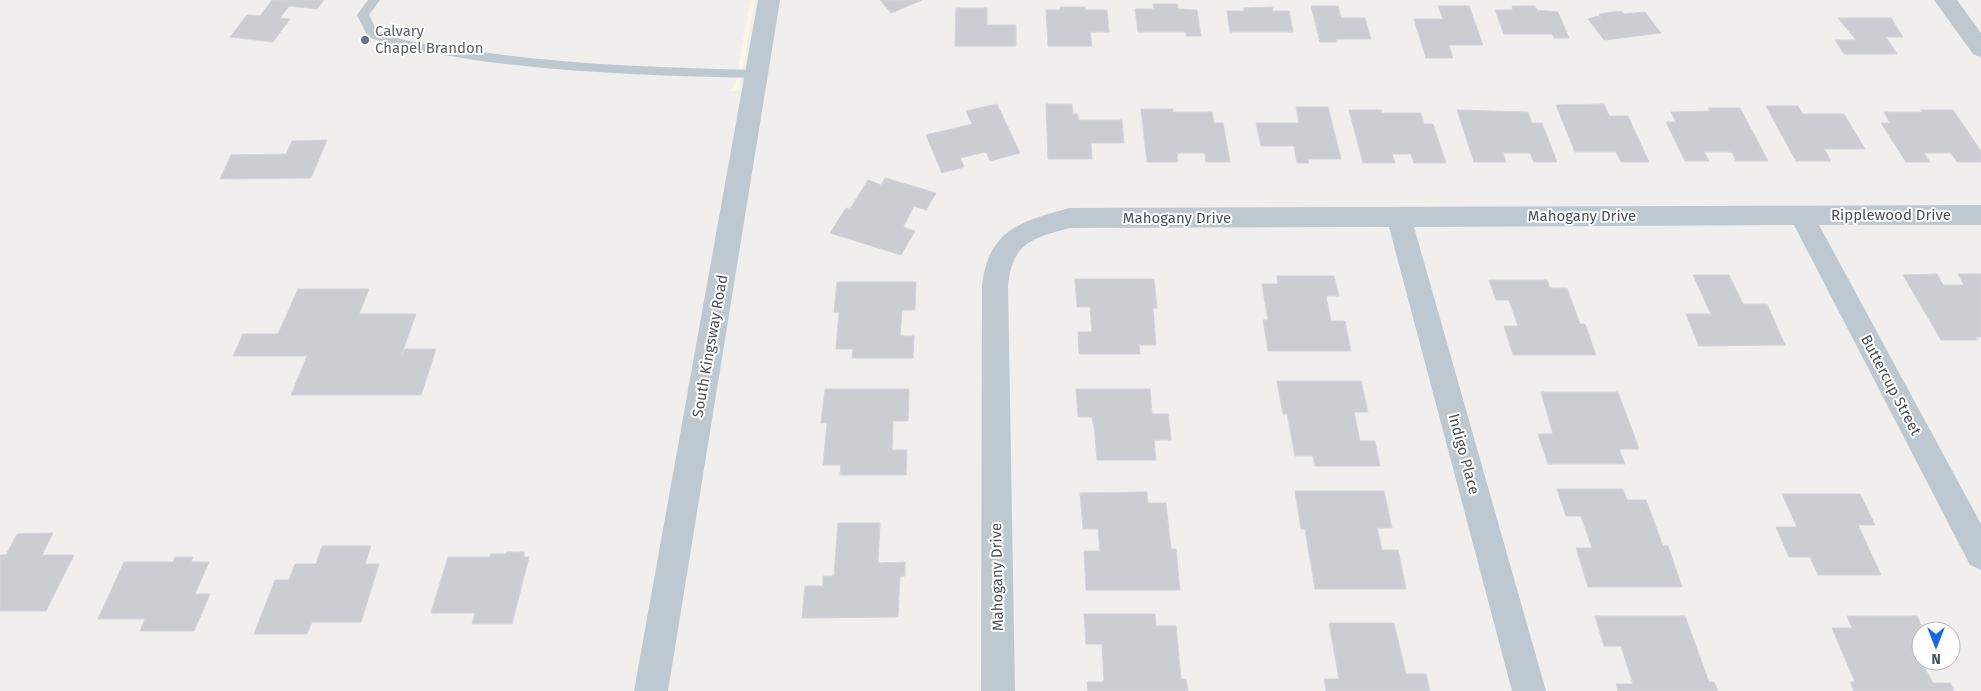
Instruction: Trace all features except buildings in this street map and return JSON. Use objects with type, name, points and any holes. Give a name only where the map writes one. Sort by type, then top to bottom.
[{"type":"street","name":"South Kingsway Road","points":[[651,691],[769,0]]},
{"type":"street","points":[[1945,0],[1981,48]]},
{"type":"street","name":"Ripplewood Drive","points":[[1801,215],[1981,215]]},
{"type":"street","name":"Mahogany Drive","points":[[998,691],[994,286],[999,260],[1013,240],[1038,226],[1070,218],[1801,215]]},
{"type":"street","name":"Buttercup Street","points":[[1801,215],[1981,555]]},
{"type":"street","name":"Indigo Place","points":[[1399,217],[1529,691]]},
{"type":"lane","points":[[374,0],[364,15],[372,34],[390,42],[492,59],[674,72],[757,74]]},
{"type":"shaded area","points":[[750,0],[755,0],[739,91],[730,91],[736,82]]},
{"type":"place","name":"Calvary Chapel Brandon","points":[[365,40]]}]
